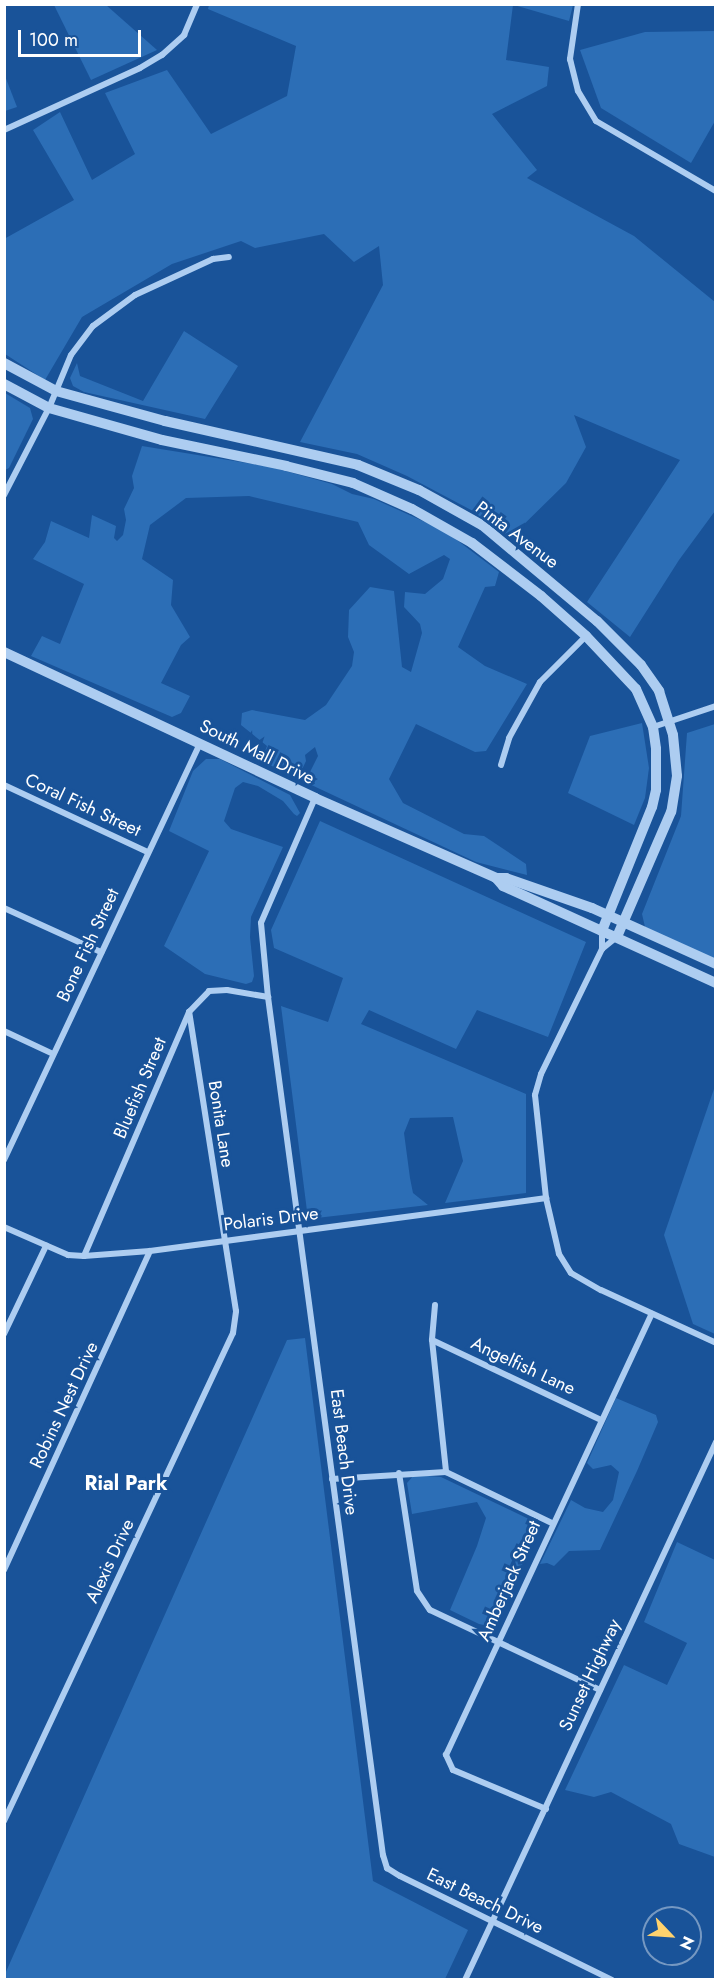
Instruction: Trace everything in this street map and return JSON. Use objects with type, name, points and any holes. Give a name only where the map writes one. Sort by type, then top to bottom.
[{"type":"street","points":[[4,130],[140,69],[162,55],[184,35],[197,4]]},
{"type":"street","points":[[578,4],[570,59],[578,91],[596,121],[716,191]]},
{"type":"street","points":[[4,495],[49,408],[71,355],[93,326],[135,295],[203,263],[229,256]]},
{"type":"street","name":"Pinta Avenue","points":[[4,363],[56,392],[165,421],[358,465],[419,490],[482,525],[553,581],[641,665],[659,692],[670,722],[675,748],[676,794],[671,812],[617,937]]},
{"type":"street","name":"Pinta Avenue","points":[[4,384],[49,408],[162,440],[286,465],[353,483],[412,509],[472,543],[541,596],[586,636],[636,689],[653,727],[657,772],[652,807],[602,931]]},
{"type":"street","points":[[353,483],[358,465]]},
{"type":"street","points":[[501,765],[509,738],[540,682],[586,636]]},
{"type":"street","name":"South Mall Drive","points":[[4,652],[315,798],[496,878],[506,878],[609,915],[710,962]]},
{"type":"street","points":[[653,727],[716,706]]},
{"type":"street","name":"Bone Fish Street","points":[[4,1160],[200,743]]},
{"type":"street","name":"Coral Fish Street","points":[[4,785],[148,852]]},
{"type":"street","name":"East Beach Drive","points":[[315,798],[261,924],[268,997],[332,1479],[387,1868],[612,1980]]},
{"type":"street","name":"South Mall Drive","points":[[496,878],[503,886],[716,983]]},
{"type":"street","points":[[4,908],[101,952]]},
{"type":"street","points":[[602,931],[602,949],[535,1091],[534,1106],[546,1198],[559,1254],[571,1273],[716,1343]]},
{"type":"street","points":[[602,949],[617,937]]},
{"type":"street","points":[[699,975],[710,962]]},
{"type":"street","name":"Bluefish Street","points":[[84,1256],[189,1012],[209,991],[227,990],[268,997]]},
{"type":"street","name":"Bonita Lane","points":[[189,1012],[224,1240]]},
{"type":"street","points":[[4,1031],[53,1054]]},
{"type":"street","name":"Polaris Drive","points":[[4,1227],[68,1255],[84,1256],[150,1251],[546,1198]]},
{"type":"street","name":"Alexis Drive","points":[[4,1821],[233,1333],[236,1311],[224,1240]]},
{"type":"street","points":[[4,1334],[46,1246]]},
{"type":"street","name":"Robins Nest Drive","points":[[4,1570],[150,1251]]},
{"type":"street","points":[[435,1305],[432,1340],[447,1472]]},
{"type":"street","name":"Amberjack Street","points":[[546,1809],[453,1770],[446,1755],[552,1523],[652,1314]]},
{"type":"street","name":"Angelfish Lane","points":[[432,1340],[601,1420]]},
{"type":"street","name":"Sunset Highway","points":[[465,1980],[716,1442]]},
{"type":"street","points":[[332,1479],[399,1473],[447,1472],[552,1523]]},
{"type":"street","points":[[399,1473],[417,1591],[430,1610],[600,1690]]},
{"type":"shaded area","points":[[54,5],[106,5],[157,50],[91,80]]},
{"type":"shaded area","points":[[209,5],[513,5],[506,60],[549,67],[547,86],[492,114],[537,170],[527,178],[634,236],[715,302],[715,511],[679,560],[630,637],[587,602],[680,460],[574,415],[586,447],[566,483],[509,539],[473,511],[407,476],[357,454],[300,442],[383,285],[379,246],[354,262],[324,234],[255,248],[241,241],[172,264],[82,317],[45,380],[5,354],[4,239],[74,200],[33,130],[60,112],[92,180],[135,154],[105,93],[167,70],[211,134],[287,96],[296,46],[208,9]]},
{"type":"shaded area","points":[[514,5],[573,5],[569,21]]},
{"type":"shaded area","points":[[715,31],[715,121],[691,163],[601,108],[580,50],[645,32]]},
{"type":"shaded area","points":[[5,76],[17,107],[4,111]]},
{"type":"shaded area","points":[[184,331],[238,366],[205,419],[84,392],[73,386],[70,378],[77,363],[80,376],[143,401]]},
{"type":"shaded area","points":[[5,393],[30,408],[33,419],[9,468],[5,470]]},
{"type":"shaded area","points":[[142,446],[271,467],[332,484],[352,494],[374,499],[445,531],[499,572],[495,586],[485,587],[458,647],[485,666],[527,684],[486,751],[475,752],[416,724],[389,779],[403,803],[464,834],[484,836],[526,864],[527,875],[476,862],[305,782],[318,756],[315,747],[305,755],[306,761],[298,778],[261,761],[267,746],[241,725],[242,713],[252,710],[305,720],[326,705],[352,666],[354,652],[348,637],[349,610],[370,587],[394,591],[402,667],[411,672],[422,633],[420,624],[404,607],[405,592],[425,594],[443,579],[450,559],[444,555],[409,574],[369,545],[358,522],[249,496],[186,498],[150,525],[142,559],[173,580],[171,605],[190,637],[181,645],[161,683],[190,696],[181,713],[172,717],[31,656],[42,636],[60,644],[84,584],[33,559],[45,542],[51,521],[89,538],[92,515],[116,526],[114,538],[117,541],[123,535],[126,520],[124,509],[134,488],[132,476]]},
{"type":"shaded area","points":[[642,723],[649,768],[645,798],[634,825],[568,793],[590,736]]},
{"type":"shaded area","points":[[715,724],[715,960],[645,927],[642,914],[681,816],[687,733]]},
{"type":"shaded area","points":[[206,759],[220,759],[290,795],[300,813],[297,816],[283,801],[258,786],[243,782],[235,788],[224,821],[231,829],[283,847],[251,917],[250,937],[254,976],[252,982],[246,984],[205,974],[164,946],[209,851],[169,831],[193,771]]},
{"type":"shaded area","points":[[320,821],[586,942],[548,1037],[477,1010],[456,1049],[369,1010],[361,1024],[526,1094],[526,1193],[445,1203],[463,1161],[453,1117],[410,1118],[404,1133],[413,1193],[428,1205],[308,1219],[281,1006],[328,1022],[343,978],[274,948],[271,930]]},
{"type":"shaded area","points":[[715,1086],[716,1334],[693,1324],[664,1235]]},
{"type":"shaded area","points":[[305,1338],[373,1881],[468,1930],[445,1979],[5,1979],[5,1974],[287,1340]]},
{"type":"shaded area","points":[[616,1398],[656,1415],[658,1422],[637,1471],[600,1550],[569,1551],[554,1566],[547,1563],[540,1564],[571,1500],[585,1508],[603,1512],[613,1500],[619,1472],[611,1465],[593,1469],[587,1463]]},
{"type":"shaded area","points":[[414,1475],[441,1477],[535,1522],[535,1535],[497,1623],[489,1626],[479,1624],[450,1610],[477,1546],[486,1518],[477,1502],[412,1514],[407,1483]]},
{"type":"shaded area","points":[[677,1542],[715,1560],[715,1857],[679,1844],[671,1824],[611,1792],[594,1797],[565,1790],[624,1665],[667,1685],[687,1643],[644,1622]]},
{"type":"district","name":"Rial Park","points":[[126,1483]]}]
